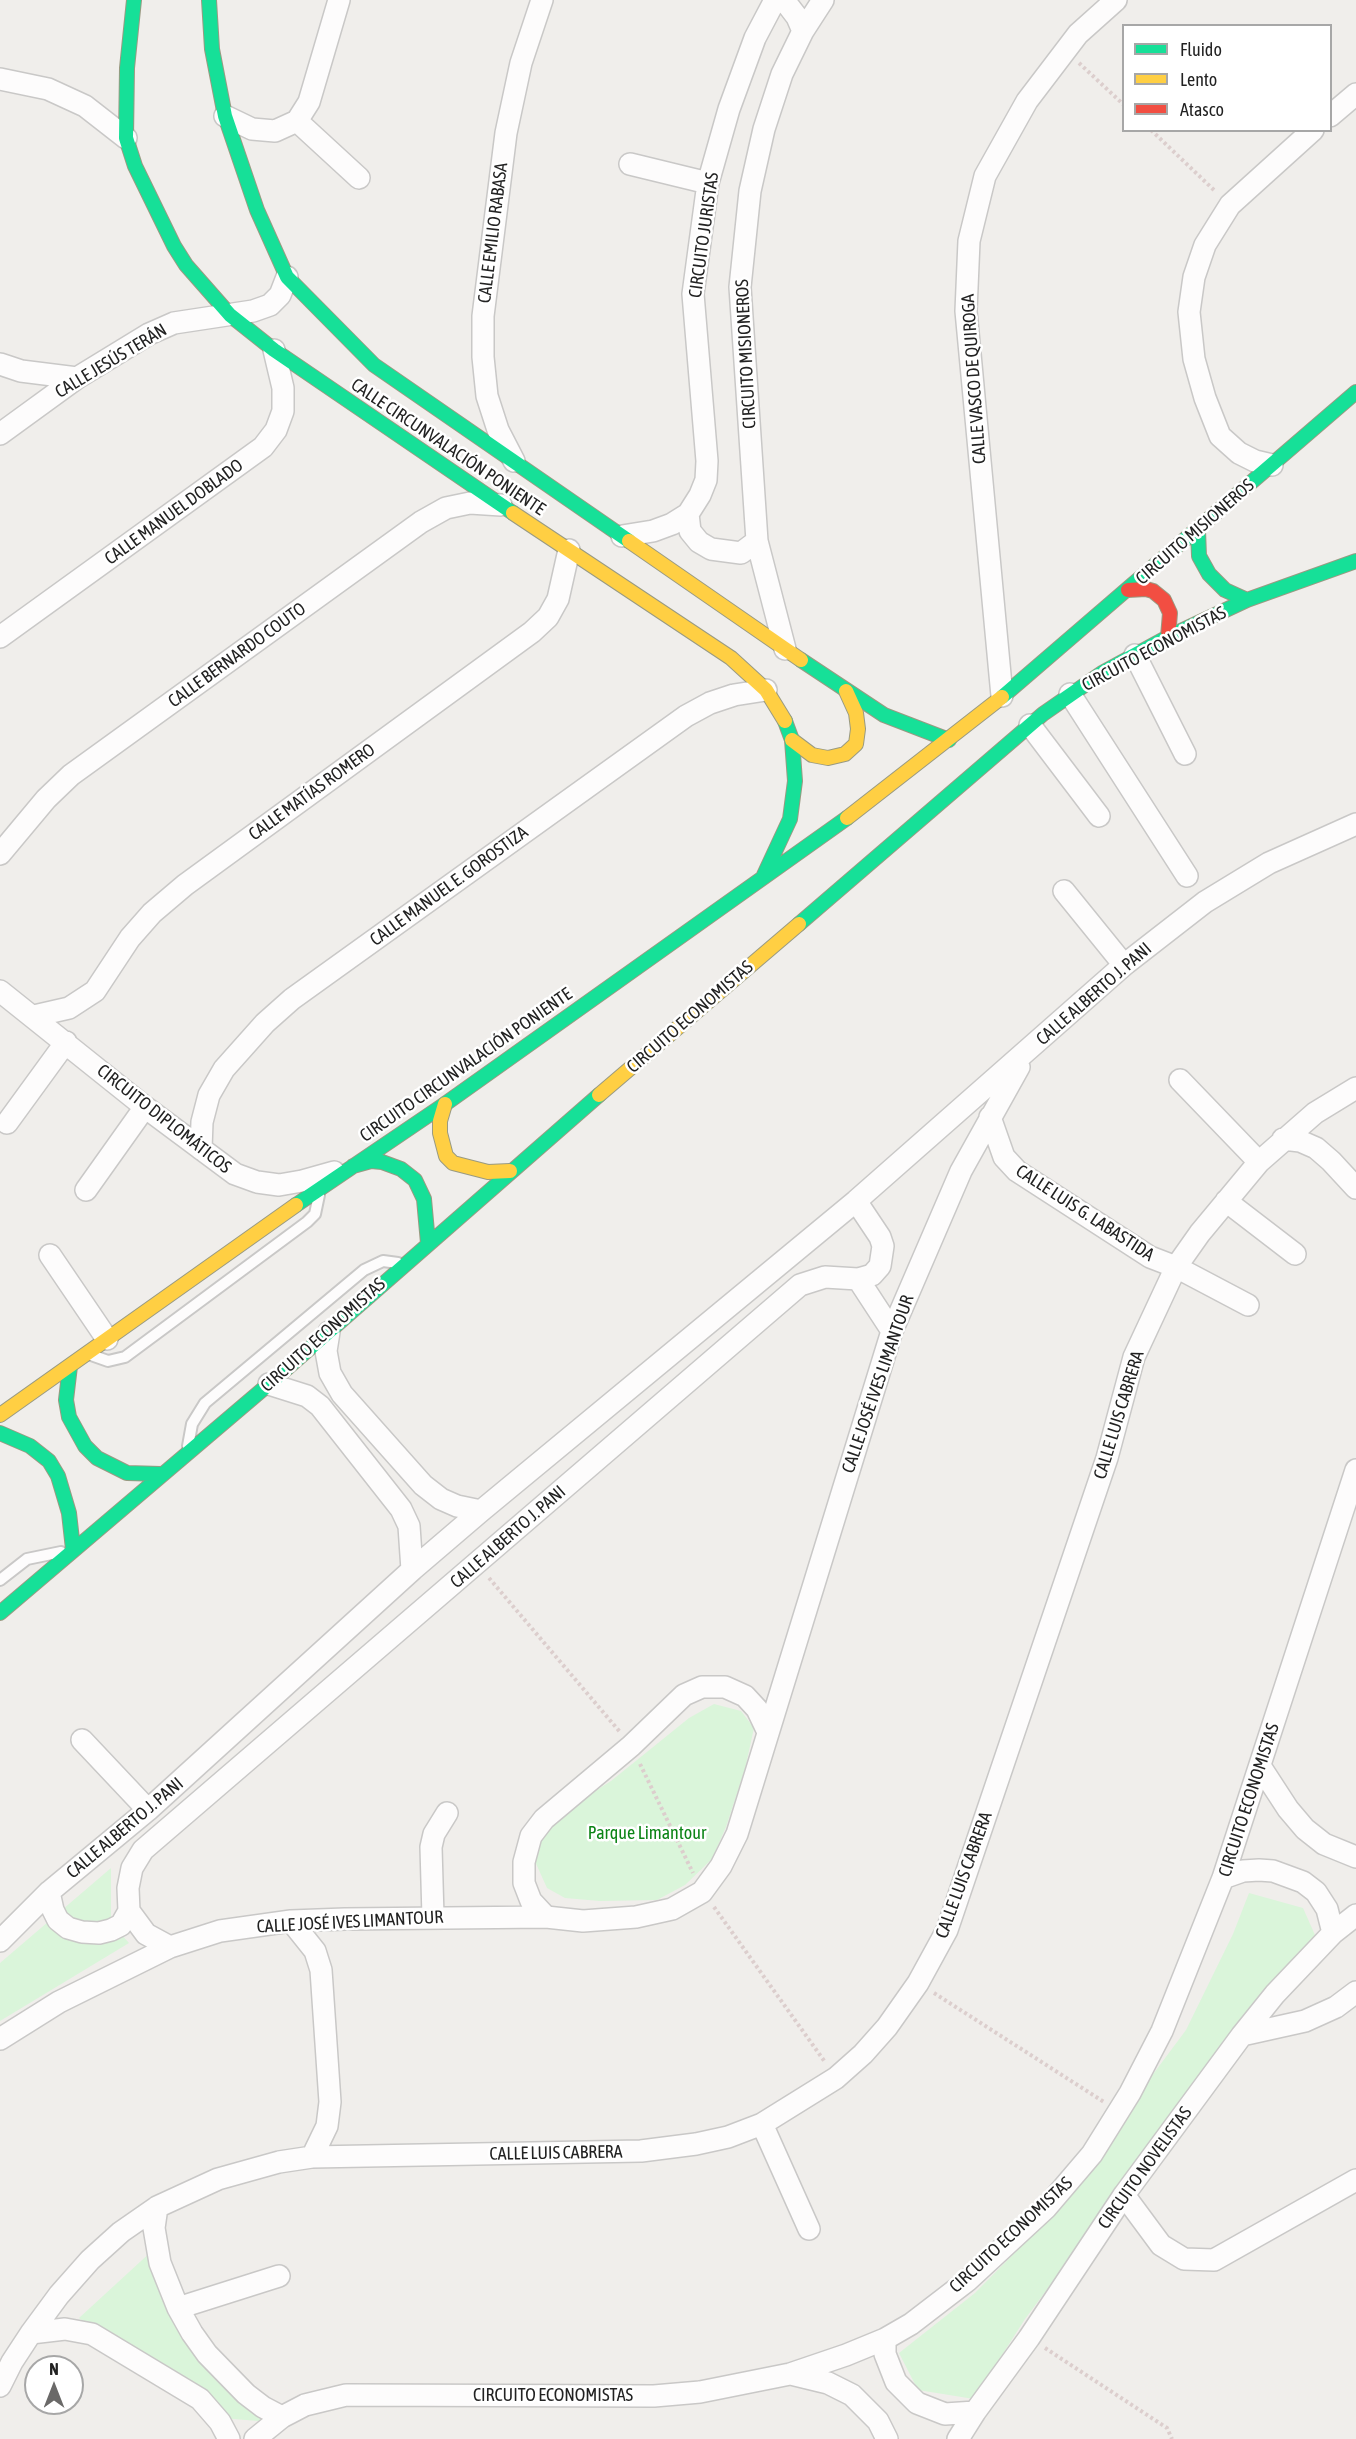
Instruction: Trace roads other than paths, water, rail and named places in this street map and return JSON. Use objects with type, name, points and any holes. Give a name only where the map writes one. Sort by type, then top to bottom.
[{"type":"main road","name":"CALLE CIRCUNVALACIÓN PONIENTE","points":[[134,0],[127,68],[126,138],[135,166],[174,246],[186,265],[230,315],[274,350],[501,506],[730,658],[766,690],[783,717],[792,740],[795,781],[790,819],[763,877]]},
{"type":"main road","name":"CALLE CIRCUNVALACIÓN PONIENTE","points":[[208,0],[212,49],[225,116],[257,210],[286,277],[374,365],[846,691],[884,715],[950,740]]},
{"type":"main road","name":"CIRCUITO MISIONEROS","points":[[950,740],[1128,590],[1356,392]]},
{"type":"main road","points":[[1198,530],[1199,556],[1209,574],[1225,590],[1247,600]]},
{"type":"main road","name":"CIRCUITO ECONOMISTAS","points":[[0,1613],[329,1332],[510,1171],[1030,725],[1070,694],[1168,637],[1247,600],[1355,561]]},
{"type":"main road","points":[[1128,590],[1146,589],[1153,591],[1164,600],[1170,613],[1168,637]]},
{"type":"main road","points":[[792,740],[812,755],[828,758],[845,754],[856,744],[858,729],[856,712],[846,691]]},
{"type":"main road","name":"CIRCUITO CIRCUNVALACIÓN PONIENTE","points":[[0,1415],[349,1168],[445,1104],[850,816],[950,740]]},
{"type":"main road","points":[[445,1104],[440,1121],[440,1133],[446,1156],[453,1163],[488,1172],[510,1171]]},
{"type":"main road","points":[[349,1168],[371,1161],[382,1162],[409,1174],[424,1199],[428,1243]]},
{"type":"main road","points":[[70,1366],[66,1400],[69,1417],[85,1446],[98,1458],[127,1473],[161,1474]]},
{"type":"main road","points":[[0,1433],[30,1446],[49,1461],[58,1476],[69,1513],[73,1549]]},
{"type":"street","points":[[225,116],[252,129],[275,131],[297,121],[309,102],[339,0]]},
{"type":"street","name":"CALLE EMILIO RABASA","points":[[516,464],[498,430],[487,396],[483,357],[483,316],[506,133],[521,63],[542,0]]},
{"type":"street","name":"CIRCUITO JURISTAS","points":[[688,514],[706,480],[707,461],[693,294],[708,183],[729,108],[755,38],[775,0]]},
{"type":"street","points":[[784,0],[797,17],[803,31]]},
{"type":"street","name":"CIRCUITO MISIONEROS","points":[[785,649],[757,541],[740,287],[750,191],[764,129],[782,74],[803,31],[823,0]]},
{"type":"street","name":"CALLE VASCO DE QUIROGA","points":[[1002,696],[966,311],[969,242],[985,176],[1027,101],[1078,34],[1116,0]]},
{"type":"street","points":[[0,79],[48,89],[85,106],[126,138]]},
{"type":"street","points":[[1332,114],[1356,94]]},
{"type":"street","points":[[297,121],[359,178]]},
{"type":"street","points":[[1272,465],[1255,461],[1239,453],[1220,436],[1205,399],[1194,359],[1189,312],[1194,277],[1205,245],[1230,205],[1311,132]]},
{"type":"street","points":[[630,164],[708,183]]},
{"type":"street","name":"CALLE JESÚS TERÁN","points":[[0,435],[77,378],[149,334],[197,318],[253,311],[270,305],[280,295],[286,277]]},
{"type":"street","name":"CALLE MANUEL DOBLADO","points":[[0,637],[263,447],[276,430],[283,411],[283,388],[274,350]]},
{"type":"street","points":[[0,364],[21,371],[77,378]]},
{"type":"street","name":"CALLE BERNARDO COUTO","points":[[0,854],[46,799],[71,775],[421,522],[446,508],[470,503],[501,506]]},
{"type":"street","points":[[622,536],[653,531],[672,524],[688,514],[690,531],[699,542],[711,549],[741,553],[757,541]]},
{"type":"street","name":"CALLE MATÍAS ROMERO","points":[[34,1016],[69,1008],[95,991],[130,938],[152,913],[185,885],[532,632],[548,616],[558,598],[569,550]]},
{"type":"street","points":[[1135,655],[1185,754]]},
{"type":"street","name":"CALLE MANUEL E. GOROSTIZA","points":[[201,1149],[202,1122],[209,1095],[224,1069],[265,1023],[292,999],[686,716],[710,703],[734,694],[766,690]]},
{"type":"street","points":[[1070,694],[1187,876]]},
{"type":"street","points":[[1030,725],[1099,816]]},
{"type":"street","name":"CALLE ALBERTO J. PANI","points":[[0,1941],[49,1892],[148,1810],[480,1510],[856,1201],[1028,1052],[1124,965],[1205,902],[1269,863],[1356,824]]},
{"type":"street","points":[[1064,891],[1124,965]]},
{"type":"street","name":"CIRCUITO DIPLOMÁTICOS","points":[[0,991],[145,1107],[235,1174],[257,1182],[279,1185],[349,1168]]},
{"type":"street","points":[[7,1123],[66,1042]]},
{"type":"street","name":"CALLE JOSÉ IVES LIMANTOUR","points":[[0,2039],[59,2002],[170,1947],[220,1931],[291,1921],[546,1917],[584,1921],[636,1917],[672,1909],[702,1892],[721,1866],[737,1834],[892,1331],[961,1171],[1028,1052]]},
{"type":"street","points":[[1180,1080],[1259,1162]]},
{"type":"street","name":"CALLE LUIS CABRERA","points":[[0,2386],[31,2333],[59,2295],[90,2260],[156,2207],[186,2192],[240,2171],[312,2157],[641,2151],[728,2137],[762,2124],[836,2078],[887,2027],[918,1983],[947,1930],[1107,1458],[1134,1357],[1176,1267],[1259,1162],[1315,1113],[1356,1088]]},
{"type":"street","points":[[86,1190],[145,1107]]},
{"type":"street","name":"CALLE LUIS G. LABASTIDA","points":[[990,1116],[1004,1157],[1017,1171],[1150,1257],[1176,1267],[1248,1305]]},
{"type":"street","points":[[1284,1139],[1300,1141],[1316,1148],[1356,1188]]},
{"type":"street","points":[[856,1201],[880,1237],[883,1246],[880,1266],[872,1275],[858,1279],[892,1331]]},
{"type":"street","points":[[1226,1201],[1295,1254]]},
{"type":"street","points":[[50,1255],[107,1339]]},
{"type":"street","name":"CALLE ALBERTO J. PANI","points":[[49,1892],[58,1920],[68,1928],[99,1933],[121,1925],[129,1911],[128,1888],[132,1868],[142,1850],[800,1286],[825,1277],[858,1279]]},
{"type":"street","points":[[329,1332],[326,1351],[330,1373],[342,1394],[423,1485],[449,1503],[480,1510]]},
{"type":"street","points":[[268,1384],[307,1396],[320,1406],[393,1500],[409,1526],[412,1570]]},
{"type":"street","name":"CIRCUITO ECONOMISTAS","points":[[255,2439],[282,2417],[305,2404],[346,2395],[654,2396],[700,2392],[790,2374],[885,2339],[911,2324],[967,2281],[1046,2208],[1092,2154],[1119,2111],[1162,2031],[1224,1878],[1356,1470]]},
{"type":"street","points":[[546,1917],[531,1901],[524,1883],[524,1863],[531,1836],[544,1819],[631,1746],[684,1695],[702,1686],[725,1687],[745,1696],[757,1709],[768,1732]]},
{"type":"street","points":[[82,1740],[148,1810]]},
{"type":"street","points":[[1260,1766],[1288,1809],[1305,1829],[1324,1844],[1356,1857]]},
{"type":"street","points":[[433,1917],[430,1847],[434,1834],[447,1813]]},
{"type":"street","points":[[1224,1878],[1259,1870],[1273,1871],[1303,1882],[1316,1892],[1327,1909],[1333,1933]]},
{"type":"street","points":[[129,1911],[146,1934],[170,1947]]},
{"type":"street","name":"CIRCUITO NOVELISTAS","points":[[958,2439],[1029,2338],[1124,2195],[1242,2035],[1275,1994],[1333,1933],[1356,1916]]},
{"type":"street","points":[[291,1921],[312,1946],[321,1970],[330,2102],[327,2126],[312,2157]]},
{"type":"street","points":[[1242,2035],[1305,2021],[1336,2007],[1356,1992]]},
{"type":"street","points":[[762,2124],[809,2229]]},
{"type":"street","points":[[1124,2195],[1161,2245],[1184,2259],[1214,2260],[1356,2180]]},
{"type":"street","points":[[156,2207],[155,2243],[160,2263],[178,2308],[207,2354],[224,2373],[263,2408],[282,2417]]},
{"type":"street","points":[[178,2308],[279,2276]]},
{"type":"street","points":[[31,2333],[64,2329],[92,2334],[200,2399],[220,2422],[229,2439]]},
{"type":"street","points":[[885,2339],[885,2354],[896,2382],[917,2403],[945,2414],[975,2412]]},
{"type":"street","points":[[790,2374],[828,2383],[852,2395],[878,2421],[887,2439]]},
{"type":"lane","points":[[89,1354],[108,1361],[125,1357],[307,1222],[315,1214],[319,1189]]},
{"type":"lane","points":[[187,1452],[192,1425],[197,1413],[205,1403],[364,1270],[383,1261],[404,1264]]},
{"type":"lane","name":"CIRCUITO ECONOMISTAS","points":[[0,1580],[27,1559],[73,1549]]},
{"type":"park label","name":"Parque Limantour","points":[[647,1833]]}]
